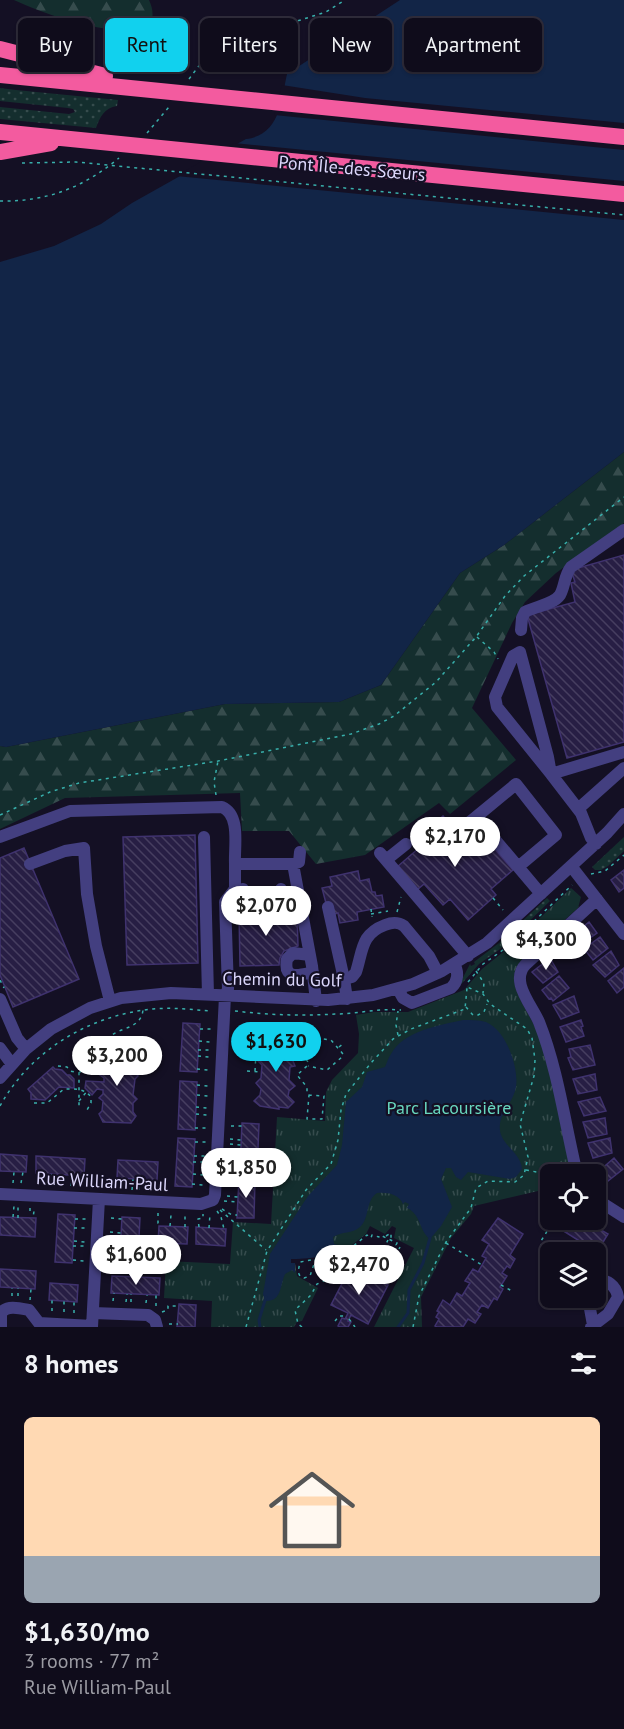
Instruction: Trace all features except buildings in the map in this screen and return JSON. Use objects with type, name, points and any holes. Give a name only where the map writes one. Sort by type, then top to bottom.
[{"type":"highway","points":[[0,49],[158,89]]},
{"type":"highway","points":[[0,75],[624,137]]},
{"type":"highway","name":"Pont Île-des-Sœurs","points":[[0,132],[624,194]]},
{"type":"highway","points":[[0,152],[69,139]]},
{"type":"street","points":[[521,630],[525,612],[551,602],[558,596],[566,573],[571,567],[624,530]]},
{"type":"street","points":[[551,774],[519,652],[513,656],[495,697],[497,707],[578,809],[596,844]]},
{"type":"street","points":[[551,774],[624,752]]},
{"type":"street","points":[[578,809],[624,768]]},
{"type":"street","points":[[457,832],[516,784],[556,835],[518,867]]},
{"type":"street","points":[[0,837],[70,812],[218,807],[227,809],[233,818],[235,889],[225,902],[228,970],[228,989],[225,996]]},
{"type":"street","name":"Chemin du Golf","points":[[0,1078],[26,1049],[63,1022],[110,1001],[131,996],[157,994],[346,999],[398,989],[438,973],[468,956],[496,935],[596,844],[624,814]]},
{"type":"street","points":[[476,817],[541,894]]},
{"type":"street","name":"Chemin du Golf","points":[[607,833],[624,825]]},
{"type":"street","points":[[204,837],[208,995]]},
{"type":"street","points":[[406,844],[383,857],[468,956]]},
{"type":"street","points":[[30,864],[58,853],[84,848],[87,894],[96,946],[110,1001]]},
{"type":"street","points":[[235,864],[293,864],[299,862],[300,852]]},
{"type":"street","points":[[293,864],[316,1000]]},
{"type":"street","points":[[571,866],[624,934]]},
{"type":"street","points":[[243,889],[244,913]]},
{"type":"street","points":[[281,889],[282,912]]},
{"type":"street","points":[[575,1164],[547,1047],[535,1013],[520,986],[519,976],[526,964],[597,899]]},
{"type":"street","points":[[328,907],[344,979],[346,999]]},
{"type":"street","points":[[344,979],[352,977],[356,972],[369,934],[394,923],[404,926],[425,950],[438,973]]},
{"type":"street","points":[[310,956],[293,953],[287,959],[286,968],[296,976],[313,972]]},
{"type":"street","points":[[398,989],[403,998],[412,1003],[451,988],[457,976],[454,964]]},
{"type":"street","name":"Rue William-Paul","points":[[0,1194],[201,1204],[213,1200],[225,996]]},
{"type":"street","points":[[0,999],[17,1038],[26,1049]]},
{"type":"street","points":[[0,1048],[12,1063]]},
{"type":"street","points":[[1,1327],[1,1313],[4,1309],[9,1308],[28,1310],[38,1325],[92,1327],[99,1199]]},
{"type":"street","points":[[606,1205],[624,1217]]},
{"type":"street","points":[[589,1308],[592,1326],[608,1314],[618,1297],[616,1290],[606,1282]]},
{"type":"street","points":[[93,1313],[150,1316],[160,1325]]},
{"type":"path","points":[[192,75],[221,45],[326,12],[345,0]]},
{"type":"path","points":[[146,134],[170,105]]},
{"type":"path","name":"Pont Île-des-Sœurs","points":[[19,163],[75,162],[624,215]]},
{"type":"path","points":[[0,201],[28,200],[60,193],[83,184],[106,169]]},
{"type":"path","points":[[0,815],[50,792],[79,783],[218,760],[351,734],[379,724],[394,716],[436,682],[476,637],[505,596],[524,576],[624,497]]},
{"type":"path","points":[[476,637],[494,652],[506,673]]},
{"type":"path","points":[[218,760],[214,782],[218,807]]},
{"type":"path","points":[[591,873],[605,871],[624,855]]},
{"type":"path","points":[[267,889],[268,913]]},
{"type":"path","points":[[493,898],[503,910]]},
{"type":"path","points":[[397,913],[400,899]]},
{"type":"path","points":[[370,909],[375,924]]},
{"type":"path","points":[[413,1327],[419,1296],[446,1242],[471,1208],[478,1185],[488,1181],[514,1182],[524,1175],[526,1170],[527,1148],[519,1124],[535,1068],[532,1038],[524,1025],[487,1002],[483,994],[484,983],[476,971]]},
{"type":"path","points":[[483,994],[465,986],[466,1006],[473,1015],[478,1015],[484,1012],[487,1002]]},
{"type":"path","points":[[246,1327],[267,1251],[306,1190],[331,1164],[338,1140],[341,1110],[346,1094],[378,1054],[398,1036],[462,1011],[466,1006]]},
{"type":"path","points":[[79,1106],[79,1073],[87,1064],[94,1049],[111,1035],[129,1028],[140,1020],[143,1010]]},
{"type":"path","name":"Chemin du Golf","points":[[0,1106],[25,1071],[59,1042],[97,1022],[143,1010],[217,1011]]},
{"type":"path","points":[[398,1010],[396,1025],[398,1036]]},
{"type":"path","points":[[200,1029],[216,1029]]},
{"type":"path","points":[[255,1071],[257,1035],[265,1032],[293,1033],[304,1043],[309,1044],[315,1038],[328,1039],[342,1053],[342,1057],[329,1069],[322,1070],[307,1066]]},
{"type":"path","points":[[199,1041],[215,1042]]},
{"type":"path","points":[[304,1043],[303,1055],[307,1060],[307,1066],[297,1075],[307,1087],[309,1095],[307,1119],[322,1119],[324,1096],[309,1095]]},
{"type":"path","points":[[338,1048],[343,1044]]},
{"type":"path","points":[[198,1050],[215,1051]]},
{"type":"path","points":[[198,1056],[214,1057]]},
{"type":"path","points":[[58,1066],[67,1067],[70,1071],[79,1073]]},
{"type":"path","points":[[197,1069],[214,1070]]},
{"type":"path","points":[[247,1071],[261,1072]]},
{"type":"path","points":[[197,1085],[213,1087]]},
{"type":"path","points":[[34,1103],[47,1103],[64,1089],[87,1091]]},
{"type":"path","points":[[79,1101],[87,1091]]},
{"type":"path","points":[[87,1091],[91,1100],[87,1110]]},
{"type":"path","points":[[197,1095],[212,1096]]},
{"type":"path","points":[[196,1107],[212,1108]]},
{"type":"path","points":[[196,1114],[212,1115]]},
{"type":"path","points":[[227,1125],[242,1126]]},
{"type":"path","points":[[195,1128],[211,1128]]},
{"type":"path","points":[[226,1139],[241,1140]]},
{"type":"path","points":[[195,1142],[210,1142]]},
{"type":"path","points":[[226,1144],[241,1145]]},
{"type":"path","points":[[226,1154],[240,1154]]},
{"type":"path","points":[[194,1156],[209,1156]]},
{"type":"path","points":[[193,1162],[209,1163]]},
{"type":"path","points":[[225,1168],[240,1168]]},
{"type":"path","points":[[526,1170],[540,1173]]},
{"type":"path","points":[[13,1186],[14,1172]]},
{"type":"path","points":[[21,1187],[23,1172]]},
{"type":"path","points":[[39,1173],[39,1188]]},
{"type":"path","points":[[51,1189],[52,1174]]},
{"type":"path","points":[[57,1174],[57,1189]]},
{"type":"path","points":[[193,1174],[208,1175]]},
{"type":"path","points":[[71,1190],[72,1175]]},
{"type":"path","points":[[80,1190],[81,1176]]},
{"type":"path","points":[[119,1178],[119,1192]]},
{"type":"path","points":[[132,1193],[133,1179]]},
{"type":"path","points":[[138,1193],[139,1179]]},
{"type":"path","points":[[151,1194],[152,1179]]},
{"type":"path","points":[[224,1181],[238,1181]]},
{"type":"path","points":[[192,1184],[208,1186]]},
{"type":"path","points":[[224,1196],[238,1197]]},
{"type":"path","points":[[223,1202],[238,1202]]},
{"type":"path","points":[[13,1217],[14,1203]]},
{"type":"path","points":[[18,1203],[18,1218]]},
{"type":"path","points":[[30,1204],[30,1211],[34,1211],[33,1218]]},
{"type":"path","points":[[219,1209],[267,1251]]},
{"type":"path","points":[[219,1209],[237,1215]]},
{"type":"path","points":[[219,1209],[224,1229]]},
{"type":"path","points":[[159,1210],[158,1223],[161,1226]]},
{"type":"path","points":[[170,1226],[171,1211]]},
{"type":"path","points":[[185,1212],[185,1227]]},
{"type":"path","points":[[199,1227],[198,1219],[203,1218],[203,1212]]},
{"type":"path","points":[[209,1228],[210,1213]]},
{"type":"path","points":[[106,1218],[122,1219]]},
{"type":"path","points":[[75,1219],[90,1219]]},
{"type":"path","points":[[74,1228],[89,1228]]},
{"type":"path","points":[[106,1232],[121,1233]]},
{"type":"path","points":[[302,1327],[297,1324],[295,1310],[311,1295],[317,1284],[331,1278],[334,1268],[352,1247],[367,1235],[371,1238],[372,1235],[379,1237],[380,1235],[397,1243],[399,1249]]},
{"type":"path","points":[[105,1239],[121,1239]]},
{"type":"path","points":[[370,1276],[388,1239]]},
{"type":"path","points":[[74,1241],[88,1242]]},
{"type":"path","points":[[446,1242],[482,1265]]},
{"type":"path","points":[[74,1245],[88,1246]]},
{"type":"path","points":[[104,1252],[120,1253]]},
{"type":"path","points":[[316,1258],[310,1276],[304,1278],[300,1276],[298,1263],[316,1258],[322,1258],[334,1268]]},
{"type":"path","points":[[73,1260],[87,1261]]},
{"type":"path","points":[[501,1285],[512,1291]]},
{"type":"path","points":[[12,1288],[12,1303]]},
{"type":"path","points":[[17,1303],[18,1288]]},
{"type":"path","points":[[30,1304],[32,1289]]},
{"type":"path","points":[[113,1308],[114,1293]]},
{"type":"path","points":[[126,1309],[127,1294]]},
{"type":"path","points":[[131,1294],[131,1309]]},
{"type":"path","points":[[146,1310],[147,1295]]},
{"type":"path","points":[[156,1295],[156,1310]]},
{"type":"path","points":[[52,1300],[52,1315]]},
{"type":"path","points":[[64,1301],[64,1316]]},
{"type":"path","points":[[74,1301],[74,1316]]},
{"type":"path","points":[[160,1313],[168,1310],[168,1306],[178,1306]]},
{"type":"path","points":[[335,1321],[339,1316],[346,1316]]},
{"type":"path","points":[[349,1319],[355,1327]]},
{"type":"path","points":[[160,1325],[178,1324]]},
{"type":"green space","points":[[14,0],[149,0],[152,18],[105,18],[105,29],[93,27],[93,18],[59,18]]},
{"type":"green space","points":[[0,88],[118,100],[117,106],[103,114],[96,128],[0,119],[0,107],[69,114],[75,112],[68,108],[0,101]]},
{"type":"green space","points":[[624,452],[624,523],[556,573],[525,602],[512,623],[472,708],[516,760],[450,814],[439,803],[365,855],[316,864],[289,831],[242,831],[240,793],[65,798],[0,829],[0,746],[6,747],[225,704],[339,702],[381,685],[460,573],[504,545]]},
{"type":"green space","points":[[624,837],[624,851],[608,866],[595,870],[592,867]]},
{"type":"green space","name":"Parc Lacoursière","points":[[571,888],[581,897],[578,908],[526,956],[516,969],[514,976],[517,992],[537,1032],[548,1067],[569,1164],[540,1164],[540,1192],[474,1206],[471,1214],[451,1238],[421,1297],[422,1327],[374,1327],[414,1248],[394,1238],[396,1228],[392,1226],[385,1234],[370,1226],[366,1234],[335,1255],[291,1259],[291,1263],[295,1263],[297,1276],[318,1288],[302,1321],[297,1322],[294,1327],[211,1327],[212,1301],[164,1298],[166,1261],[230,1264],[233,1222],[271,1224],[277,1117],[325,1121],[326,1092],[332,1080],[358,1053],[359,1034],[356,1015],[374,1012],[408,1012],[464,990],[482,969],[512,945]]},
{"type":"green space","points":[[547,898],[550,901],[503,947],[479,964],[457,989],[470,964],[471,966],[475,964],[474,962],[499,943]]},
{"type":"water","points":[[400,0],[624,0],[624,452],[504,545],[460,573],[381,685],[339,702],[225,704],[6,747],[0,746],[0,262],[54,246],[101,224],[132,203],[246,139],[266,131],[277,115],[287,74],[298,72],[298,67],[310,59],[310,72],[392,72],[392,18],[373,18]]},
{"type":"water","points":[[463,1020],[483,1021],[493,1026],[510,1050],[516,1087],[501,1120],[500,1131],[505,1142],[518,1157],[522,1169],[516,1177],[510,1179],[468,1172],[461,1180],[456,1177],[451,1168],[446,1168],[441,1179],[452,1207],[430,1239],[426,1236],[418,1218],[407,1208],[409,1204],[405,1202],[403,1204],[392,1194],[377,1193],[371,1200],[360,1227],[333,1237],[334,1244],[344,1247],[328,1255],[291,1259],[291,1263],[295,1263],[295,1273],[292,1270],[285,1274],[280,1292],[275,1299],[265,1301],[263,1294],[270,1254],[308,1196],[337,1165],[342,1145],[346,1102],[362,1087],[367,1072],[385,1067],[397,1046],[413,1034]]},
{"type":"pier","points":[[282,85],[365,98],[624,123],[624,150],[274,115]]},
{"type":"pier","points":[[234,143],[624,181],[624,220],[176,176]]},
{"type":"waterway","points":[[398,1327],[408,1313],[409,1290],[423,1263],[430,1238]]},
{"type":"waterway","points":[[260,1327],[259,1320],[266,1297]]}]
